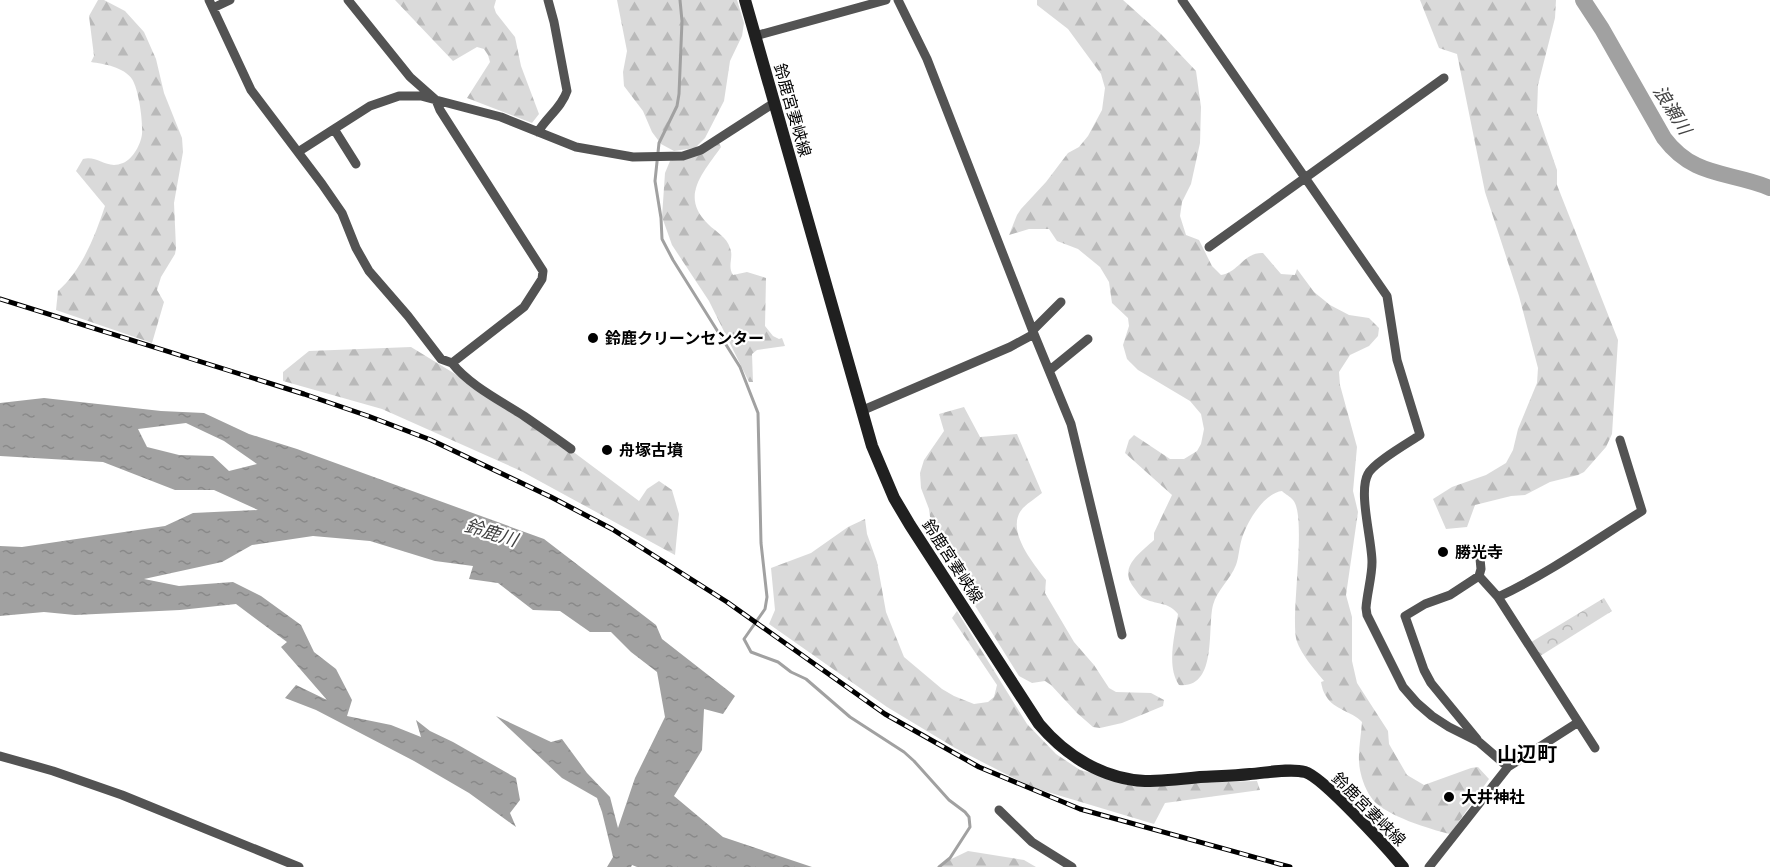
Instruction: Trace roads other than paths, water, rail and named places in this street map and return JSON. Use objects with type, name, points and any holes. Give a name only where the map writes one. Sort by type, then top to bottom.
[{"type":"main road","name":"鈴鹿宮妻峡線","points":[[745,0],[876,459],[901,510],[1026,706],[1060,747],[1082,762],[1127,778],[1143,780],[1305,772],[1342,803],[1403,867]]},
{"type":"street","points":[[230,0],[211,4],[252,90],[342,213],[356,248],[369,271],[441,359],[452,363],[487,393],[571,449]]},
{"type":"street","points":[[348,0],[410,77],[436,100],[440,110],[543,271],[542,279],[524,307],[452,363]]},
{"type":"street","points":[[538,132],[545,120],[564,99],[567,91],[548,0]]},
{"type":"street","points":[[755,36],[886,0]]},
{"type":"street","points":[[898,0],[927,59],[1071,424],[1122,635]]},
{"type":"street","points":[[1182,0],[1386,296],[1397,360],[1420,435],[1373,467],[1366,478],[1365,505],[1372,549],[1367,615],[1404,687],[1417,703],[1449,727],[1479,742]]},
{"type":"street","points":[[1209,247],[1444,78]]},
{"type":"street","points":[[298,152],[370,106],[399,96],[436,100],[501,117],[576,147],[633,157],[683,156],[701,150],[774,103]]},
{"type":"street","points":[[334,129],[356,164]]},
{"type":"street","points":[[861,411],[1010,347],[1034,332],[1061,302]]},
{"type":"street","points":[[1050,370],[1088,339]]},
{"type":"street","points":[[1498,597],[1573,557],[1642,511],[1620,440]]},
{"type":"street","points":[[1479,548],[1481,569],[1479,576],[1450,595],[1425,604],[1405,616],[1424,670],[1431,683],[1479,742],[1508,767]]},
{"type":"street","points":[[1479,576],[1498,597],[1594,748]]},
{"type":"street","points":[[1429,867],[1508,767],[1578,723]]},
{"type":"street","points":[[0,756],[53,771],[122,795],[299,867]]},
{"type":"street","points":[[999,810],[1032,842],[1072,867]]},
{"type":"water","name":"鈴鹿川","points":[[44,398],[161,411],[204,413],[249,434],[297,449],[544,539],[656,625],[662,639],[735,696],[723,714],[704,709],[702,750],[674,796],[723,837],[812,867],[637,867],[632,865],[631,867],[607,867],[613,857],[597,798],[562,778],[496,716],[551,742],[562,739],[587,773],[610,797],[618,828],[635,778],[665,717],[657,672],[631,652],[611,632],[590,632],[560,611],[533,610],[498,583],[469,579],[473,566],[435,561],[370,541],[313,536],[252,545],[222,562],[144,579],[179,586],[233,582],[261,596],[301,625],[314,652],[336,669],[352,700],[347,716],[391,725],[421,737],[416,720],[430,731],[516,778],[520,800],[510,813],[516,827],[469,793],[414,761],[316,710],[285,698],[296,685],[327,700],[281,647],[287,642],[236,604],[180,610],[75,615],[44,612],[0,616],[0,546],[22,547],[165,526],[193,513],[258,510],[214,490],[175,490],[103,462],[0,456],[0,403]],"holes":[[[186,423],[224,441],[257,464],[229,471],[213,456],[179,455],[147,447],[138,429]]]},
{"type":"waterway","points":[[680,0],[682,21],[679,94],[677,106],[659,143],[655,181],[662,239],[740,367],[758,413],[761,543],[767,597],[765,609],[744,639],[751,652],[778,662],[791,672],[806,679],[850,717],[904,752],[949,800],[965,812],[969,817],[970,827],[950,858],[939,867]]},
{"type":"waterway","name":"浪瀬川","points":[[1583,0],[1664,138],[1675,151],[1700,167],[1770,188]]},
{"type":"railway","points":[[0,299],[304,394],[431,440],[612,529],[727,602],[885,714],[979,767],[1080,809],[1290,867]]},
{"type":"place","name":"鈴鹿クリーンセンター","points":[[593,338]]},
{"type":"place","name":"舟塚古墳","points":[[607,450]]},
{"type":"place","name":"勝光寺","points":[[1443,552]]},
{"type":"place","name":"大井神社","points":[[1449,797]]},
{"type":"district","name":"山辺町","points":[[1527,754]]}]
